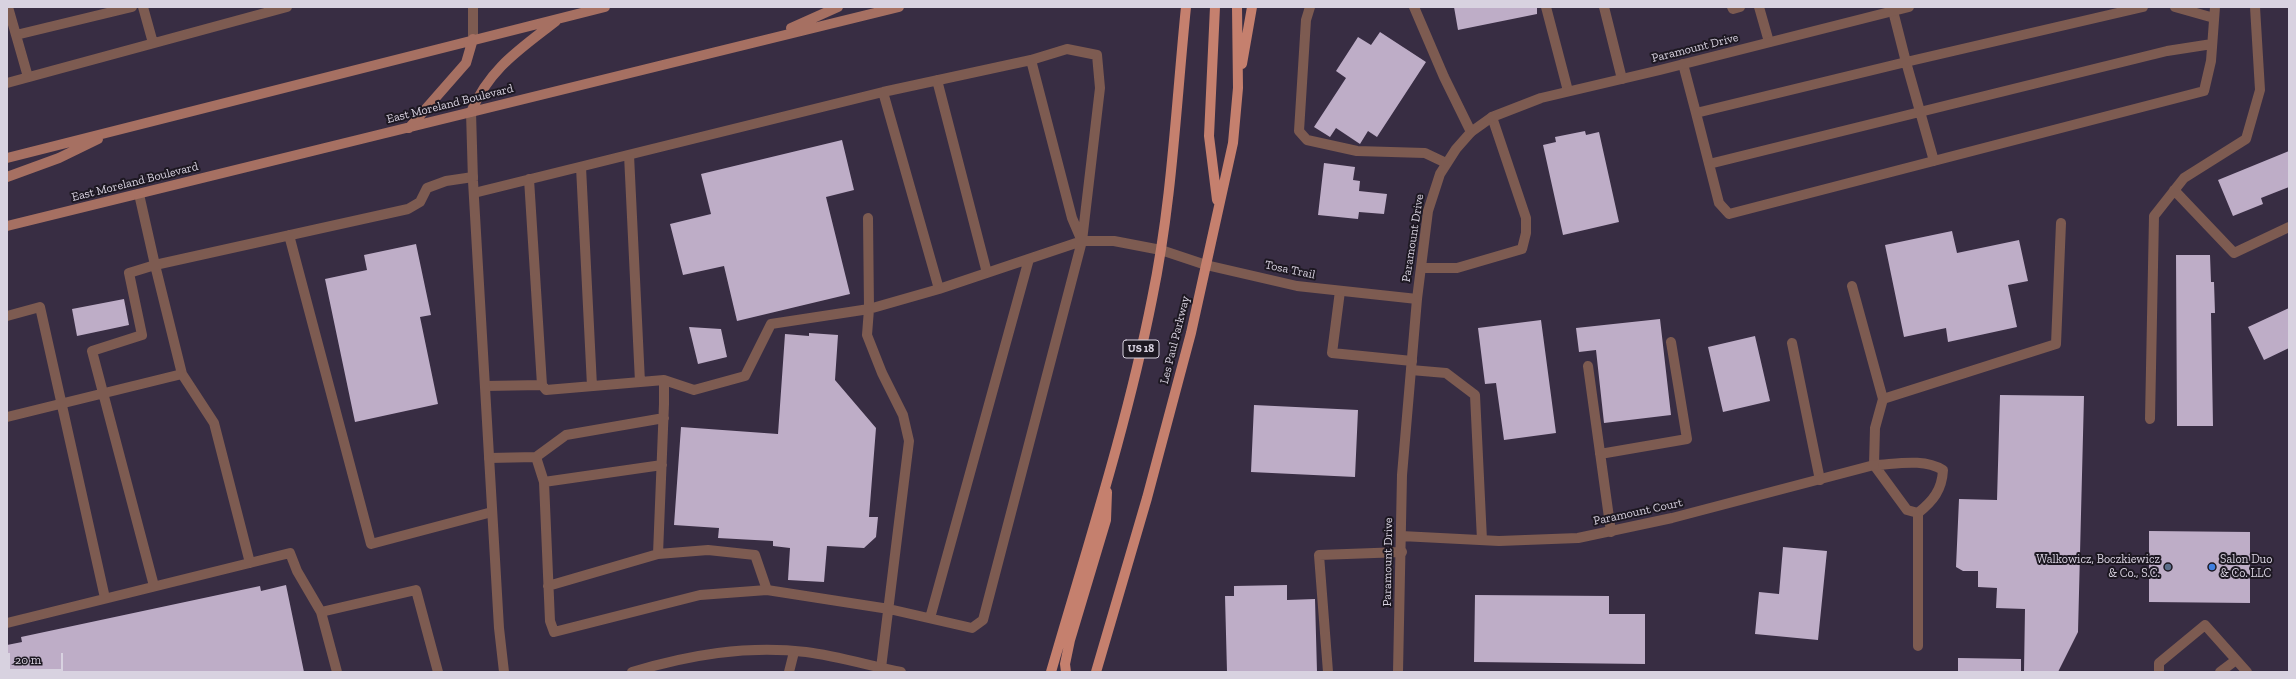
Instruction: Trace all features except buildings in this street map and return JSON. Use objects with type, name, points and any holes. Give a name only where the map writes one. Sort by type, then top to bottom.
[{"type":"main road","points":[[7,158],[473,39],[605,7]]},
{"type":"main road","points":[[773,37],[838,7]]},
{"type":"main road","name":"East Moreland Boulevard","points":[[7,226],[899,7]]},
{"type":"main road","points":[[1215,7],[1209,136],[1218,208]]},
{"type":"main road","name":"Les Paul Parkway","points":[[1096,672],[1146,498],[1191,332],[1233,143],[1238,88],[1237,7]]},
{"type":"main road","points":[[1238,88],[1252,7]]},
{"type":"main road","name":"US 18","points":[[1051,672],[1127,409],[1152,299],[1173,156],[1184,10]]},
{"type":"main road","points":[[471,112],[480,92],[496,70],[559,18]]},
{"type":"main road","points":[[409,128],[466,63],[473,39]]},
{"type":"main road","points":[[7,177],[59,158],[118,130]]},
{"type":"main road","points":[[1066,672],[1065,664],[1070,640],[1106,520],[1107,478]]},
{"type":"street","points":[[8,7],[28,77]]},
{"type":"street","points":[[16,34],[132,7]]},
{"type":"street","points":[[143,7],[153,43]]},
{"type":"street","points":[[7,83],[287,7]]},
{"type":"street","points":[[473,7],[473,39]]},
{"type":"street","points":[[1310,7],[1306,20],[1299,131],[1307,140],[1357,151],[1425,153],[1446,163]]},
{"type":"street","points":[[1414,7],[1444,77],[1471,132]]},
{"type":"street","points":[[1546,7],[1568,92]]},
{"type":"street","points":[[1604,7],[1622,79]]},
{"type":"street","points":[[1732,7],[1733,9],[1740,7]]},
{"type":"street","points":[[1759,7],[1769,42]]},
{"type":"street","name":"Paramount Drive","points":[[1398,672],[1402,552],[1402,474],[1417,299],[1428,211],[1435,185],[1446,163],[1456,149],[1471,132],[1492,117],[1541,98],[1684,64],[1893,9],[1909,7]]},
{"type":"street","points":[[1696,113],[2143,7]]},
{"type":"street","points":[[2175,7],[2214,18]]},
{"type":"street","points":[[1684,64],[1720,203],[1729,214],[2204,91],[2211,61],[2215,7]]},
{"type":"street","points":[[2150,419],[2154,216],[2184,178],[2246,139],[2260,90],[2255,7]]},
{"type":"street","points":[[1893,9],[1906,62],[1934,160]]},
{"type":"street","points":[[1709,164],[2167,51],[2212,44]]},
{"type":"street","points":[[474,193],[883,92],[1031,60],[1067,49],[1097,55],[1100,88],[1082,241],[983,620],[972,628],[889,609],[767,590],[700,595],[554,632],[550,621],[544,482],[536,457]]},
{"type":"street","points":[[1031,60],[1072,218],[1082,241]]},
{"type":"street","points":[[937,80],[987,273]]},
{"type":"street","points":[[883,92],[939,289]]},
{"type":"street","points":[[471,112],[473,177],[492,512],[499,628],[504,672]]},
{"type":"street","points":[[1422,268],[1457,268],[1522,249],[1526,233],[1526,218],[1492,117]]},
{"type":"street","points":[[629,155],[640,382]]},
{"type":"street","points":[[581,167],[592,386]]},
{"type":"street","points":[[154,586],[92,351],[142,335],[129,273],[155,265],[408,209],[420,202],[427,188],[446,181],[473,177]]},
{"type":"street","points":[[529,179],[542,385],[546,390],[664,380],[664,418],[658,554]]},
{"type":"street","points":[[2174,190],[2234,254],[2289,227]]},
{"type":"street","points":[[138,194],[182,374],[214,423],[250,563]]},
{"type":"street","points":[[868,218],[870,309],[867,335],[882,373],[904,415],[909,441],[882,668]]},
{"type":"street","points":[[1883,399],[2056,344],[2061,224]]},
{"type":"street","points":[[289,235],[371,544],[492,512]]},
{"type":"street","name":"Tosa Trail","points":[[664,380],[694,390],[745,376],[771,324],[870,309],[939,289],[1082,241],[1114,241],[1160,250],[1206,265],[1297,286],[1417,299]]},
{"type":"street","points":[[930,618],[1029,259]]},
{"type":"street","points":[[1852,286],[1883,399],[1875,428],[1874,465],[1907,510],[1918,513],[1918,646]]},
{"type":"street","points":[[1340,291],[1332,353],[1446,373],[1475,395],[1482,540]]},
{"type":"street","points":[[7,316],[40,307],[105,598]]},
{"type":"street","points":[[1600,454],[1687,439],[1672,342]]},
{"type":"street","points":[[1792,343],[1820,480]]},
{"type":"street","points":[[1588,366],[1611,532]]},
{"type":"street","points":[[7,417],[182,374]]},
{"type":"street","points":[[485,386],[542,385]]},
{"type":"street","points":[[489,458],[536,457],[566,436],[664,418]]},
{"type":"street","name":"Paramount Court","points":[[1401,536],[1482,540],[1543,540],[1611,532],[1820,480],[1874,465],[1917,463],[1934,464],[1943,470],[1942,483],[1932,502],[1918,513]]},
{"type":"street","points":[[544,482],[662,465]]},
{"type":"street","points":[[548,586],[658,554],[708,550],[755,555],[767,590]]},
{"type":"street","points":[[1328,672],[1319,555],[1402,552]]},
{"type":"street","points":[[7,623],[290,553],[297,570],[321,612],[337,672]]},
{"type":"street","points":[[321,612],[416,590],[438,672]]},
{"type":"street","points":[[2159,672],[2159,663],[2205,625],[2247,672]]},
{"type":"street","points":[[632,672],[705,654],[771,650],[842,659],[902,672]]},
{"type":"street","points":[[789,672],[794,652]]},
{"type":"street","points":[[2220,672],[2236,660]]},
{"type":"place","name":"Walkowicz, Boczkiewicz & Co., S.C.","points":[[2168,567]]},
{"type":"place","name":"Salon Duo & Co. LLC","points":[[2212,567]]}]
